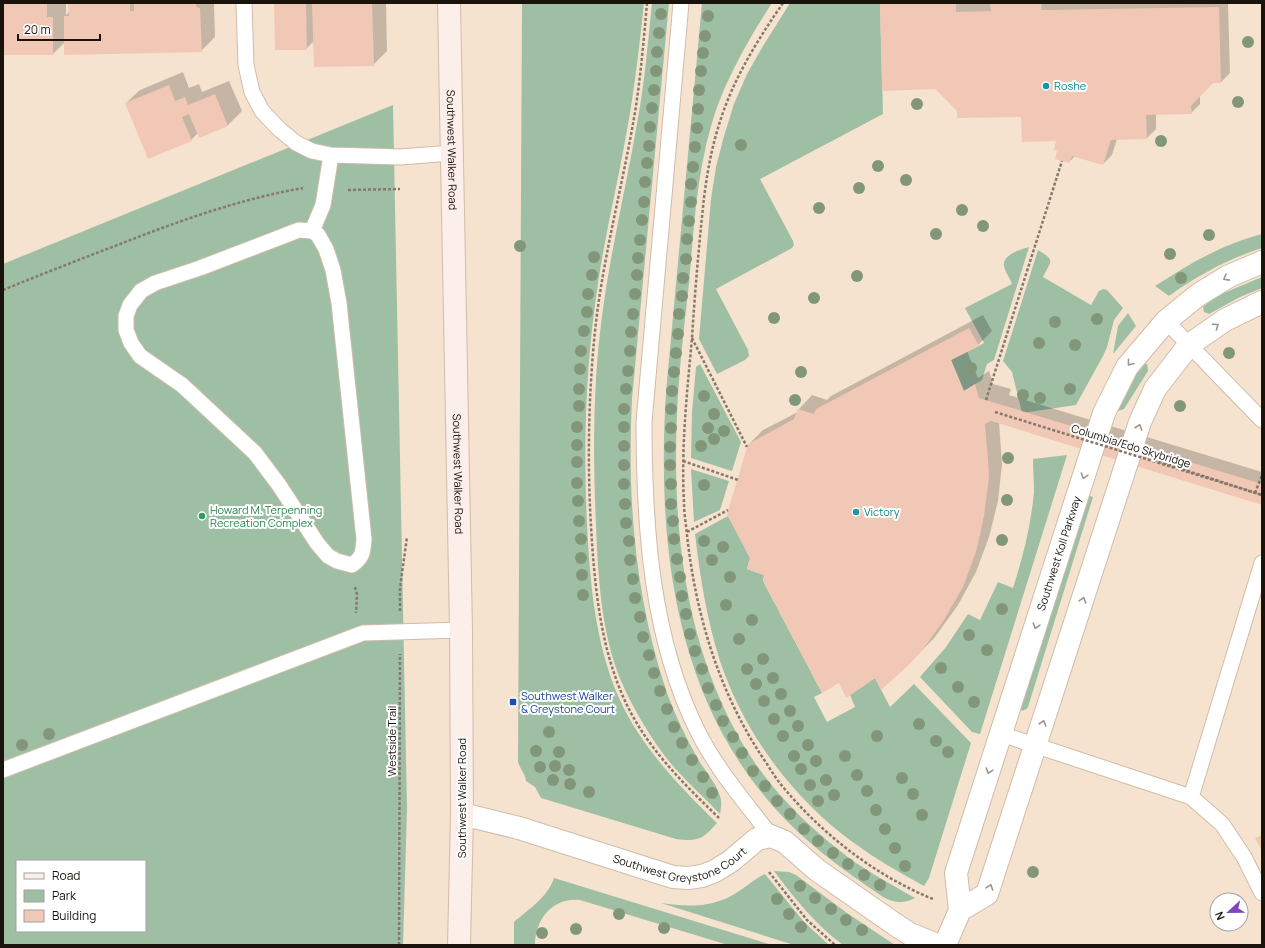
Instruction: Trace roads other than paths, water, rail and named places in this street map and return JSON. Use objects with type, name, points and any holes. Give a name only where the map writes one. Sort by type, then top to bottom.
[{"type":"main road","name":"Southwest Walker Road","points":[[449,3],[461,630],[462,814],[460,945]]},
{"type":"street","name":"Southwest Koll Parkway","points":[[945,945],[960,910],[956,873],[1104,413],[1127,367],[1166,322],[1198,295],[1229,276],[1262,262]]},
{"type":"street","points":[[960,910],[987,894],[1140,422],[1155,389],[1190,345],[1225,320],[1262,302]]},
{"type":"street","name":"Southwest Greystone Court","points":[[462,814],[519,828],[673,877],[688,878],[702,876],[715,871],[731,861],[757,839],[771,836]]},
{"type":"street","points":[[771,836],[785,842],[817,870],[896,925],[910,934],[937,945]]},
{"type":"lane","points":[[244,3],[246,65],[252,92],[262,111],[279,129],[296,143],[312,151],[331,156],[400,157],[452,153]]},
{"type":"lane","points":[[681,3],[644,422],[644,471],[650,552],[658,606],[664,634],[678,684],[688,710],[699,733],[734,789],[771,836]]},
{"type":"lane","points":[[312,232],[323,204],[331,156]]},
{"type":"lane","points":[[299,230],[312,232],[318,235],[326,249],[333,270],[343,332],[364,539],[363,552],[359,559],[352,565],[337,561],[328,556],[317,543],[279,485],[255,453],[182,385],[140,356],[131,344],[126,330],[126,316],[130,305],[141,291],[155,283],[200,268],[299,230]]},
{"type":"lane","points":[[1166,322],[1262,420]]},
{"type":"lane","points":[[1191,797],[1262,562]]},
{"type":"lane","points":[[3,770],[363,633],[461,630]]},
{"type":"lane","points":[[1001,734],[1191,797],[1222,824],[1244,857],[1262,893]]},
{"type":"place","name":"Roshe","points":[[1046,86]]},
{"type":"place","name":"Victory","points":[[856,512]]},
{"type":"place","name":"Howard M. Terpenning Recreation Complex","points":[[202,516]]},
{"type":"place","name":"Southwest Walker & Greystone Court","points":[[513,702]]}]
